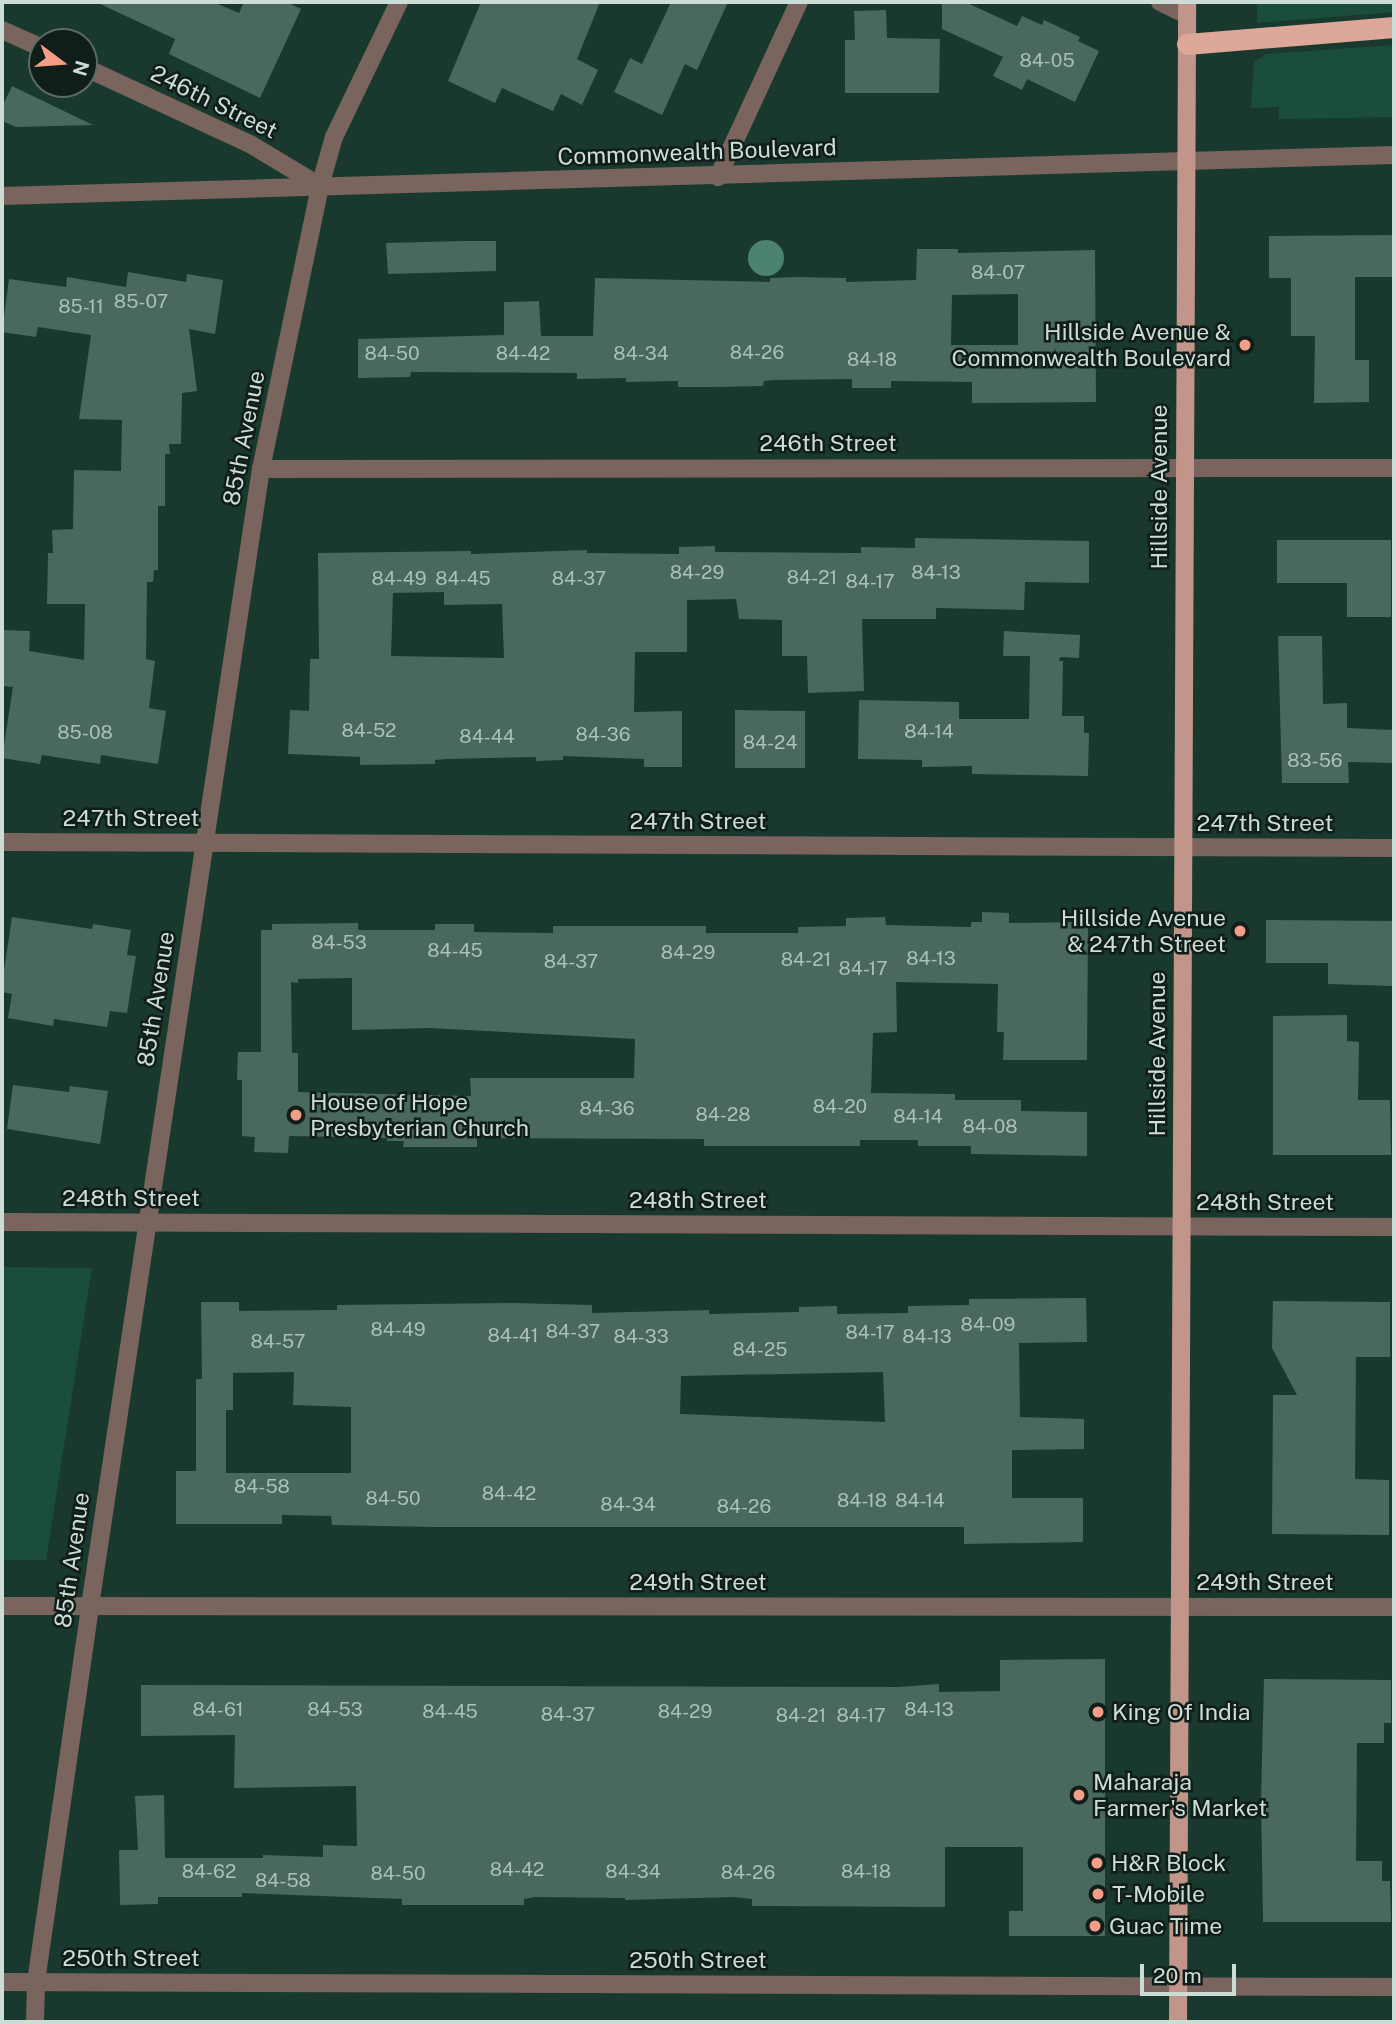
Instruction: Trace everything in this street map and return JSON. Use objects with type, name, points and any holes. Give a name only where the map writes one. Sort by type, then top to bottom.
[{"type":"highway","points":[[1187,44],[1394,27]]},
{"type":"main road","name":"Hillside Avenue","points":[[1178,2022],[1184,162],[1187,8]]},
{"type":"street","name":"85th Avenue","points":[[35,2022],[36,1982],[90,1606],[261,469],[320,186],[334,137],[399,2]]},
{"type":"street","points":[[718,177],[799,2]]},
{"type":"street","points":[[1160,2],[1187,8]]},
{"type":"street","points":[[2,30],[28,42]]},
{"type":"street","name":"246th Street","points":[[98,73],[250,144],[320,186]]},
{"type":"street","name":"Commonwealth Boulevard","points":[[2,196],[1394,155]]},
{"type":"street","name":"246th Street","points":[[261,469],[1394,468]]},
{"type":"street","name":"247th Street","points":[[2,842],[1394,848]]},
{"type":"street","name":"248th Street","points":[[2,1222],[1394,1227]]},
{"type":"street","name":"249th Street","points":[[2,1606],[1394,1607]]},
{"type":"street","name":"250th Street","points":[[2,1982],[1394,1987]]},
{"type":"shaded area","points":[[1257,2],[1394,2],[1394,12],[1257,23]]},
{"type":"shaded area","points":[[1394,45],[1394,117],[1279,119],[1279,107],[1251,108],[1254,62],[1266,54]]},
{"type":"shaded area","points":[[766,240],[779,245],[784,258],[779,271],[766,276],[753,271],[748,258],[753,245]]},
{"type":"shaded area","points":[[2,1267],[92,1268],[46,1560],[2,1560]]},
{"type":"building","points":[[96,2],[213,2],[239,13],[244,2],[286,2],[301,9],[260,98],[169,54],[175,39]]},
{"type":"building","points":[[481,2],[600,2],[577,59],[598,70],[582,105],[561,94],[553,111],[502,88],[495,103],[448,81]]},
{"type":"building","points":[[671,2],[728,2],[697,70],[685,64],[662,115],[614,92],[630,58],[642,64]]},
{"type":"building","points":[[942,2],[965,2],[1017,26],[1022,16],[1042,25],[1044,20],[1080,37],[1078,41],[1099,51],[1075,102],[1027,79],[1022,90],[993,76],[1003,57],[942,29]]},
{"type":"building","points":[[886,10],[887,38],[940,39],[939,93],[845,93],[845,40],[855,40],[854,11]]},
{"type":"building","points":[[12,86],[28,94],[28,98],[37,98],[93,125],[16,127],[2,121],[2,107]]},
{"type":"building","points":[[1394,235],[1394,277],[1355,277],[1355,360],[1369,360],[1369,402],[1314,403],[1315,336],[1291,336],[1291,278],[1269,278],[1269,236]]},
{"type":"building","points":[[496,241],[496,271],[388,274],[386,243]]},
{"type":"building","points":[[917,249],[958,249],[958,253],[1095,250],[1096,402],[972,403],[972,382],[891,381],[891,388],[852,388],[852,379],[775,380],[764,381],[763,386],[678,387],[678,381],[577,379],[577,373],[411,372],[410,377],[358,378],[358,339],[504,335],[504,302],[539,301],[541,336],[593,336],[595,278],[770,282],[770,278],[796,277],[846,278],[846,282],[916,280]],"holes":[[[1018,294],[1018,345],[951,345],[952,295]]]},
{"type":"building","points":[[128,272],[186,282],[187,274],[223,280],[215,334],[189,329],[197,391],[182,393],[181,444],[169,444],[170,454],[165,454],[165,506],[158,506],[158,570],[154,570],[153,582],[147,582],[146,659],[155,661],[149,708],[166,711],[158,764],[101,755],[100,764],[42,755],[40,764],[2,758],[13,687],[2,686],[2,630],[30,631],[29,651],[84,660],[85,604],[47,604],[48,553],[53,553],[52,530],[73,529],[74,470],[121,471],[122,420],[79,419],[91,335],[38,327],[36,337],[2,332],[9,279],[66,287],[67,277],[126,287]]},
{"type":"building","points":[[915,538],[1089,541],[1089,583],[1025,582],[1024,610],[936,608],[936,619],[862,619],[864,691],[808,693],[807,656],[782,656],[782,620],[739,619],[736,599],[687,600],[687,652],[635,652],[634,712],[682,711],[682,767],[644,767],[644,759],[563,756],[563,760],[536,761],[536,757],[446,759],[435,760],[435,764],[360,765],[360,757],[288,754],[290,710],[309,711],[310,659],[319,659],[318,553],[471,551],[471,554],[587,550],[587,553],[679,554],[679,547],[715,546],[715,552],[861,553],[861,547],[915,548]],"holes":[[[444,592],[444,605],[502,604],[504,658],[391,656],[393,593]]]},
{"type":"building","points":[[1277,540],[1391,540],[1391,617],[1347,617],[1347,583],[1277,583]]},
{"type":"building","points":[[1004,631],[1080,635],[1079,658],[1060,657],[1059,661],[1063,661],[1062,716],[1084,716],[1084,733],[1089,733],[1088,776],[972,774],[972,766],[922,767],[922,760],[858,759],[859,700],[959,702],[959,719],[1029,719],[1030,656],[1003,656]]},
{"type":"building","points":[[1278,636],[1322,636],[1323,704],[1347,703],[1347,728],[1394,730],[1394,763],[1348,762],[1349,783],[1282,783]]},
{"type":"building","points":[[735,710],[805,711],[805,768],[735,768]]},
{"type":"building","points":[[982,912],[1009,913],[1009,923],[1088,922],[1087,1060],[1003,1060],[1004,1032],[997,1032],[998,984],[896,982],[897,1032],[873,1033],[871,1093],[955,1094],[955,1100],[1021,1100],[1021,1111],[1087,1112],[1087,1156],[971,1154],[971,1146],[918,1146],[918,1140],[860,1140],[860,1146],[704,1146],[704,1139],[477,1138],[477,1147],[403,1147],[404,1141],[387,1141],[387,1138],[289,1136],[288,1153],[254,1152],[255,1137],[242,1136],[242,1080],[237,1080],[238,1052],[261,1052],[261,930],[272,930],[272,924],[358,923],[358,930],[435,930],[435,924],[474,924],[474,932],[553,933],[553,926],[706,926],[706,933],[798,933],[798,927],[846,926],[846,918],[885,917],[886,925],[971,927],[971,922],[982,922]],"holes":[[[352,978],[352,1030],[429,1028],[635,1039],[634,1078],[470,1078],[471,1096],[298,1092],[298,1053],[292,1053],[291,982],[298,983],[298,979]]]},
{"type":"building","points":[[12,917],[92,929],[93,924],[131,930],[127,955],[136,956],[127,1013],[110,1011],[107,1027],[54,1019],[53,1026],[8,1018],[12,994],[2,992],[2,984]]},
{"type":"building","points":[[1266,920],[1393,921],[1393,986],[1328,984],[1328,963],[1266,963]]},
{"type":"building","points":[[1347,1015],[1347,1041],[1359,1042],[1358,1100],[1390,1100],[1391,1155],[1273,1155],[1273,1016]]},
{"type":"building","points":[[13,1085],[69,1092],[70,1086],[108,1091],[100,1144],[7,1129]]},
{"type":"building","points":[[1086,1298],[1087,1342],[1019,1343],[1020,1417],[1084,1419],[1084,1449],[1012,1450],[1012,1498],[1083,1498],[1083,1542],[964,1544],[964,1527],[434,1527],[332,1525],[331,1516],[282,1515],[282,1524],[176,1524],[176,1471],[196,1471],[196,1379],[202,1379],[201,1302],[239,1302],[239,1311],[337,1310],[337,1305],[514,1303],[592,1305],[592,1313],[709,1310],[709,1314],[799,1312],[799,1307],[837,1306],[837,1314],[908,1313],[908,1306],[969,1305],[969,1299]],"holes":[[[294,1372],[293,1405],[351,1407],[351,1473],[226,1473],[226,1410],[233,1410],[233,1373]],[[883,1372],[885,1422],[680,1414],[681,1376]]]},
{"type":"building","points":[[1273,1301],[1390,1302],[1390,1357],[1356,1357],[1355,1479],[1389,1480],[1389,1535],[1272,1534],[1273,1395],[1297,1395],[1272,1348]]},
{"type":"building","points":[[1105,1659],[1105,1936],[1009,1936],[1009,1911],[1023,1911],[1023,1847],[945,1847],[945,1907],[752,1906],[752,1899],[733,1897],[625,1900],[535,1897],[524,1899],[524,1905],[402,1905],[402,1899],[242,1893],[242,1897],[158,1897],[158,1904],[120,1905],[119,1850],[138,1850],[135,1796],[164,1795],[165,1858],[263,1858],[263,1855],[323,1857],[323,1845],[357,1846],[356,1786],[234,1788],[235,1735],[141,1736],[141,1685],[899,1687],[939,1684],[939,1692],[1000,1691],[1000,1660]]},
{"type":"building","points":[[1264,1679],[1391,1680],[1391,1723],[1384,1723],[1384,1743],[1357,1743],[1356,1861],[1382,1861],[1382,1881],[1390,1881],[1391,1922],[1263,1922],[1261,1800]]},
{"type":"place","name":"Hillside Avenue & Commonwealth Boulevard","points":[[1245,345]]},
{"type":"place","name":"Hillside Avenue & 247th Street","points":[[1240,931]]},
{"type":"place","name":"House of Hope Presbyterian Church","points":[[296,1115]]},
{"type":"place","name":"King Of India","points":[[1098,1712]]},
{"type":"place","name":"Maharaja Farmer's Market","points":[[1079,1795]]},
{"type":"place","name":"H&R Block","points":[[1097,1863]]},
{"type":"place","name":"T-Mobile","points":[[1098,1894]]},
{"type":"place","name":"Guac Time","points":[[1095,1926]]}]
